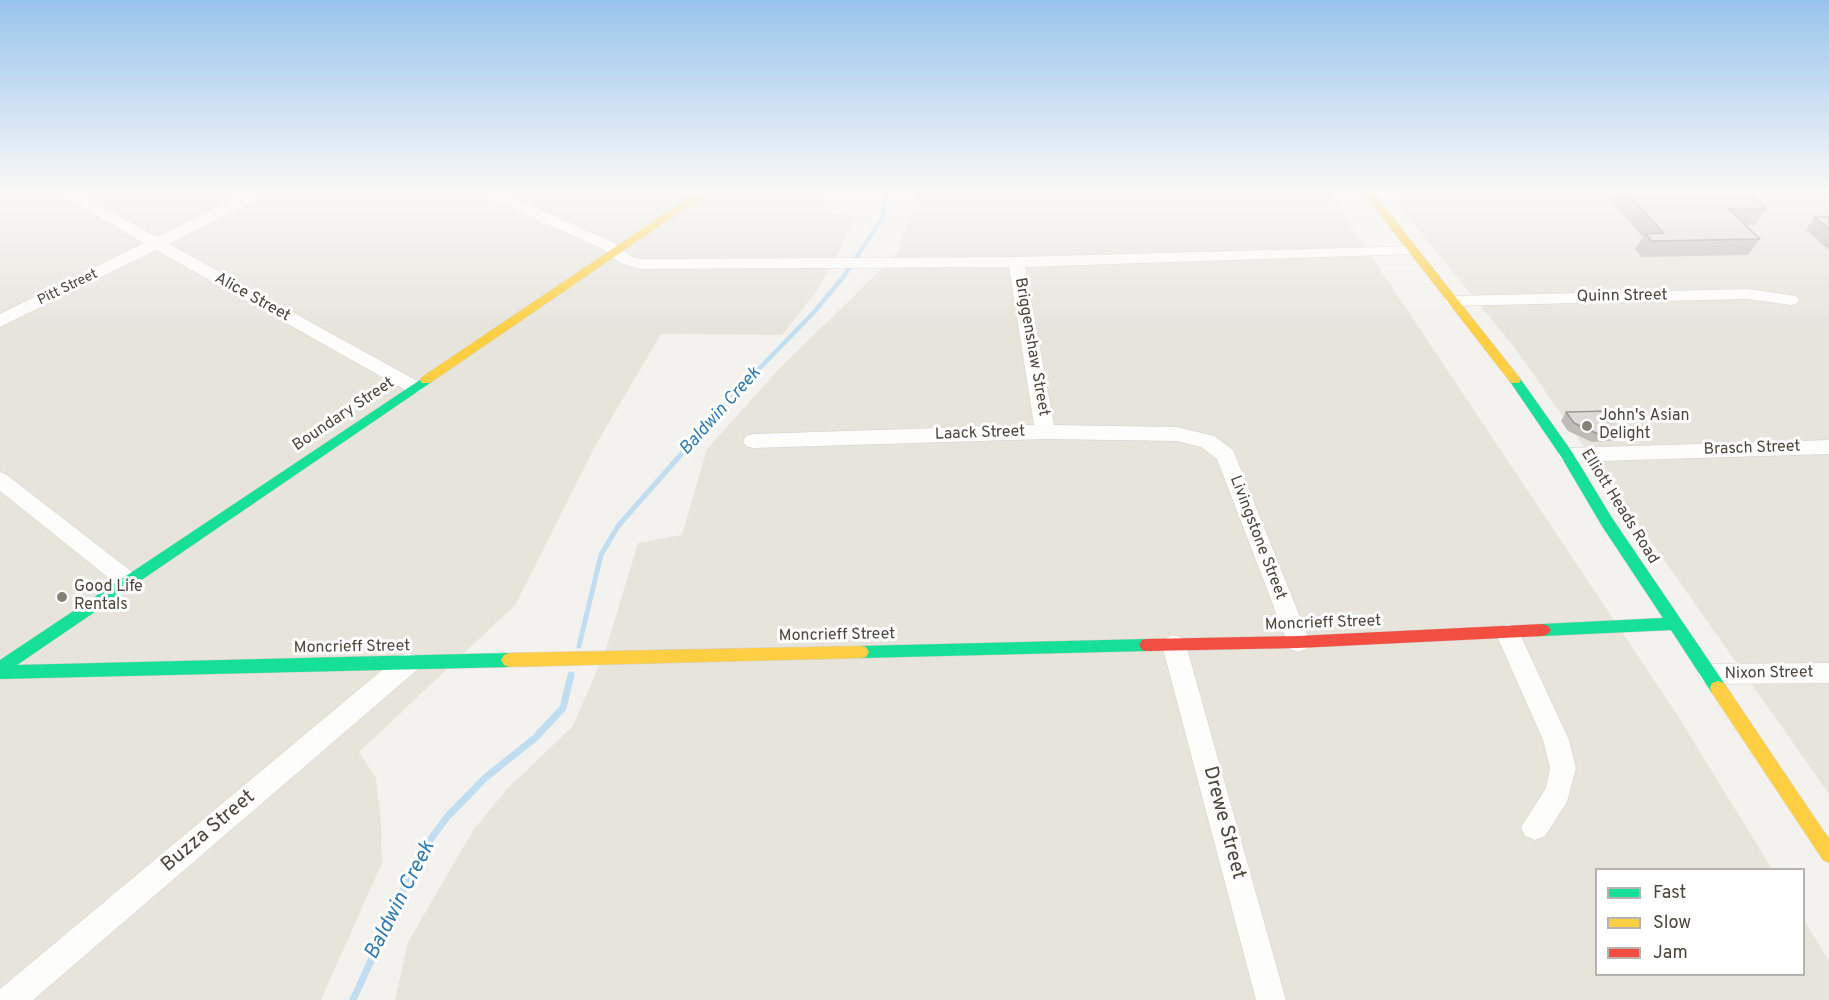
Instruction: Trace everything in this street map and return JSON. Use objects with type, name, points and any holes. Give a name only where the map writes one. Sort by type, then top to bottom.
[{"type":"street","name":"Alice Street","points":[[143,237],[414,387]]},
{"type":"street","name":"Pitt Street","points":[[0,321],[171,237]]},
{"type":"street","points":[[588,237],[607,245],[626,261],[641,264],[1016,262],[1412,249]]},
{"type":"street","name":"Boundary Street","points":[[0,670],[639,237]]},
{"type":"street","name":"Elliott Heads Road","points":[[1402,237],[1515,380],[1567,455],[1607,522],[1829,854]]},
{"type":"street","name":"Briggenshaw Street","points":[[1016,262],[1045,432]]},
{"type":"street","name":"Quinn Street","points":[[1454,301],[1748,294],[1790,300]]},
{"type":"street","name":"Laack Street","points":[[753,441],[1045,432],[1177,434],[1207,441]]},
{"type":"street","name":"Livingstone Street","points":[[1207,441],[1226,456],[1298,642]]},
{"type":"street","name":"Brasch Street","points":[[1567,455],[1829,447]]},
{"type":"street","points":[[0,480],[128,581]]},
{"type":"street","name":"Moncrieff Street","points":[[0,670],[408,663],[1298,642],[1508,634],[1675,624]]},
{"type":"street","points":[[1508,634],[1556,740],[1563,768],[1558,793],[1535,828]]},
{"type":"street","name":"Drewe Street","points":[[1174,645],[1271,1000]]},
{"type":"street","name":"Buzza Street","points":[[10,1000],[408,663]]},
{"type":"street","name":"Nixon Street","points":[[1710,674],[1829,673]]},
{"type":"shaded area","points":[[0,237],[846,237],[819,288],[782,335],[661,334],[598,441],[515,605],[359,752],[376,778],[381,823],[382,863],[321,1000],[0,1000]]},
{"type":"shaded area","points":[[903,237],[1358,237],[1676,713],[1771,868],[1595,868],[1595,976],[1805,976],[1805,922],[1829,961],[1829,1000],[395,1000],[408,942],[474,829],[507,789],[573,726],[606,649],[638,543],[682,535],[707,449],[779,369],[898,253]]},
{"type":"shaded area","points":[[1424,237],[1829,237],[1829,794],[1514,347]]},
{"type":"building","points":[[1648,237],[1758,237],[1760,239],[1652,241]]},
{"type":"building","points":[[1611,411],[1627,432],[1598,434],[1574,423],[1566,412]]},
{"type":"waterway","name":"Baldwin Creek","points":[[728,401],[815,311],[844,276],[870,237]]},
{"type":"waterway","name":"Baldwin Creek","points":[[579,646],[601,555],[618,526],[729,400]]},
{"type":"waterway","name":"Baldwin Creek","points":[[353,1000],[419,855],[447,817],[485,778],[535,738],[563,708],[571,675]]},
{"type":"traffic: fast","points":[[0,668],[426,380]]},
{"type":"traffic: fast","points":[[1515,380],[1567,455],[1607,522],[1718,688]]},
{"type":"traffic: fast","points":[[1543,630],[1675,624]]},
{"type":"traffic: fast","points":[[861,652],[1147,645]]},
{"type":"traffic: fast","points":[[0,672],[509,660]]},
{"type":"traffic: slow","points":[[426,380],[638,237]]},
{"type":"traffic: slow","points":[[1403,237],[1515,380]]},
{"type":"traffic: slow","points":[[509,660],[861,652]]},
{"type":"traffic: slow","points":[[1718,688],[1829,854]]},
{"type":"traffic: jam","points":[[1147,645],[1298,642],[1543,630]]},
{"type":"place","name":"John's Asian Delight","points":[[1587,426]]},
{"type":"place","name":"Good Life Rentals","points":[[62,597]]}]
